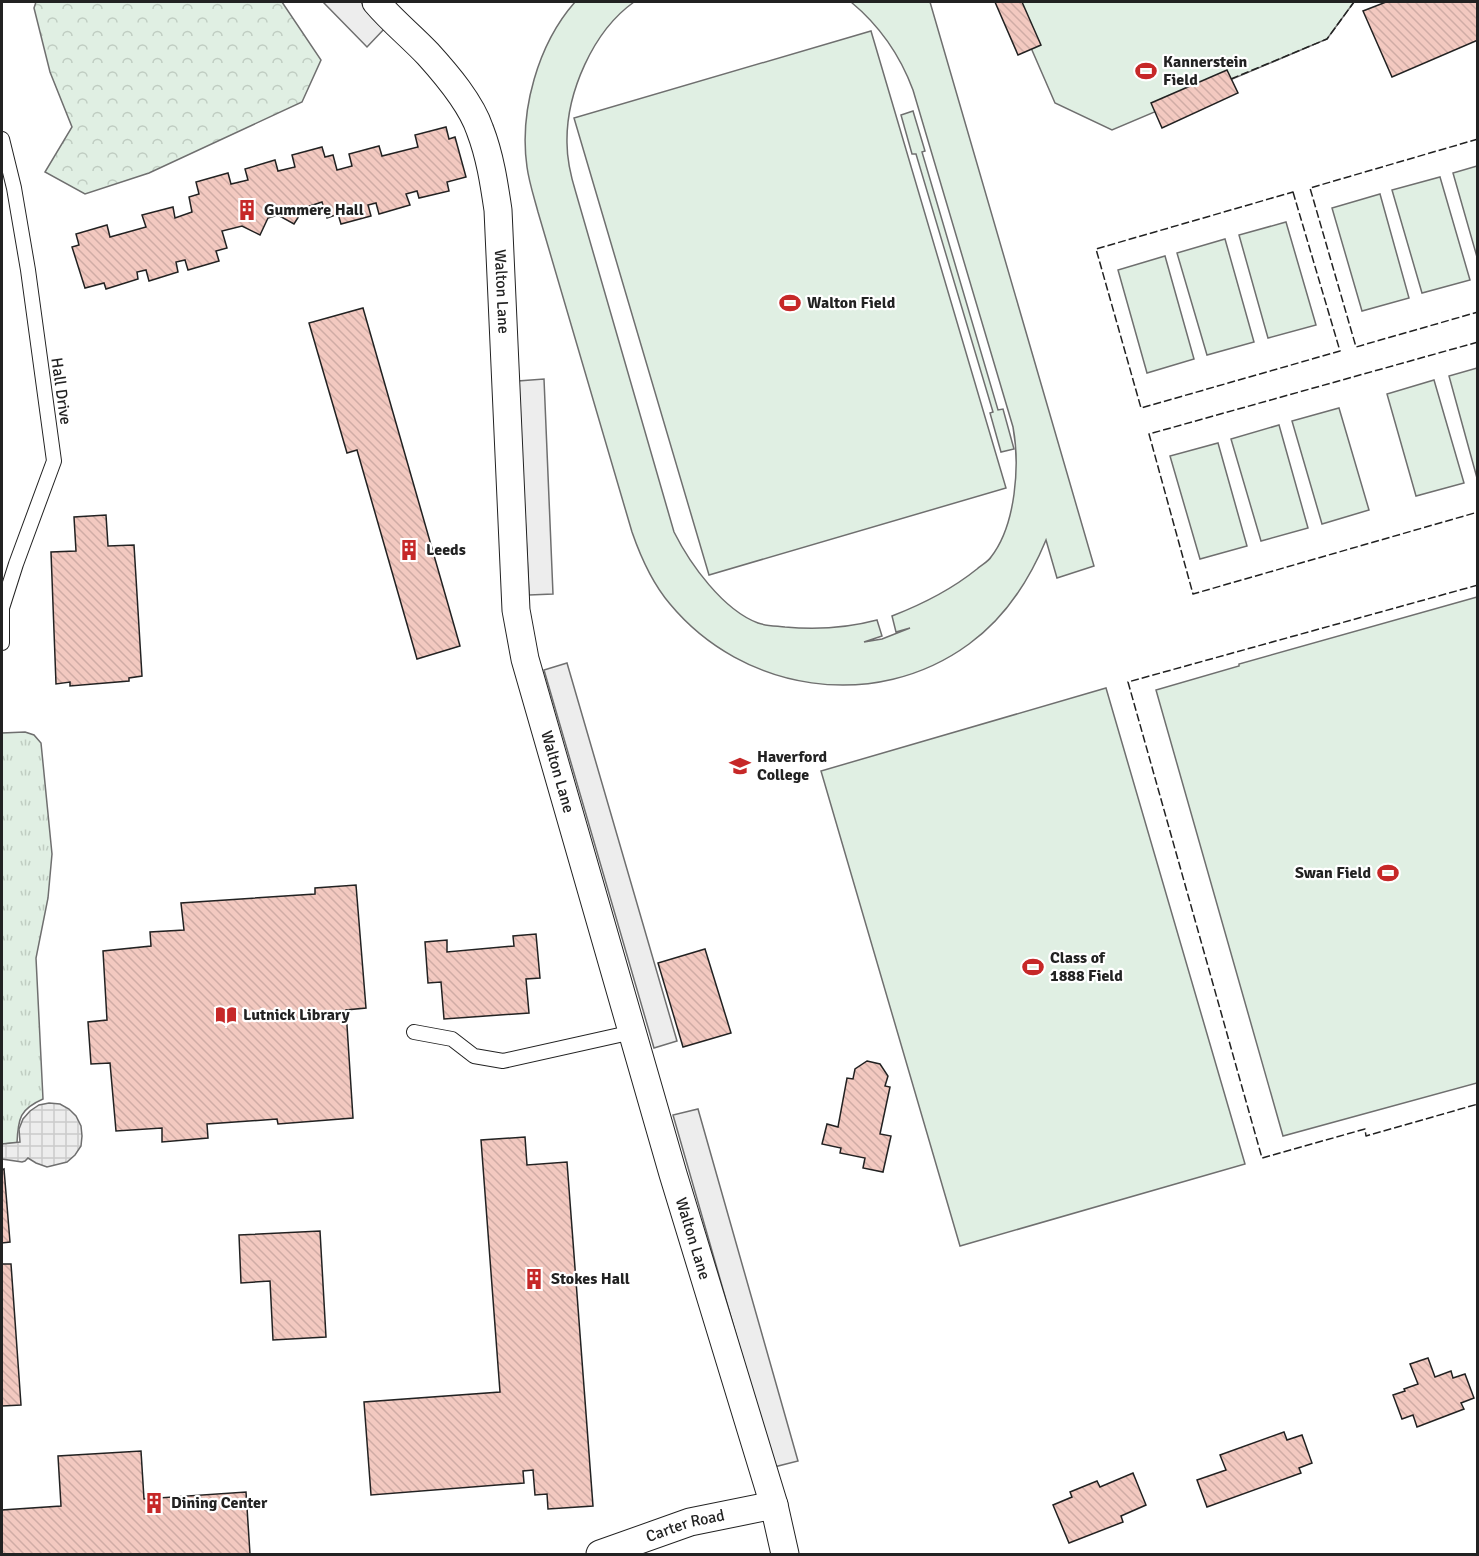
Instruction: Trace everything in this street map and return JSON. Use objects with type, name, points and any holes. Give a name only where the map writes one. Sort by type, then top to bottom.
[{"type":"street","name":"Walton Lane","points":[[376,2],[428,55],[462,97],[480,127],[492,168],[498,210],[516,610],[525,659],[673,1174],[774,1505],[786,1554]]},
{"type":"street","name":"Carter Road","points":[[600,1554],[690,1522],[774,1505]]},
{"type":"lane","name":"Hall Drive","points":[[2,139],[14,188],[28,270],[54,460],[2,608],[2,643]]},
{"type":"lane","points":[[414,1032],[452,1039],[474,1056],[503,1061],[633,1032]]},
{"type":"green space","points":[[36,2],[282,2],[321,60],[302,102],[149,173],[85,194],[45,172],[72,127],[50,72],[34,8]]},
{"type":"green space","points":[[575,2],[634,2],[606,29],[585,65],[571,104],[568,124],[568,156],[574,187],[674,532],[698,571],[720,597],[745,617],[771,626],[843,627],[877,620],[882,636],[864,642],[882,639],[910,628],[896,632],[892,616],[947,590],[988,560],[999,544],[1011,512],[1016,476],[1013,427],[913,90],[888,42],[851,2],[930,2],[1094,566],[1057,578],[1046,540],[1015,598],[994,623],[969,644],[932,666],[893,679],[852,685],[812,683],[772,674],[734,657],[700,634],[670,604],[648,570],[632,532],[528,173],[525,146],[526,124],[534,79],[551,38]]},
{"type":"green space","name":"Kannerstein Field","points":[[1011,2],[1354,2],[1327,39],[1112,130],[1055,103]]},
{"type":"green space","name":"Walton Field","points":[[871,31],[1006,488],[709,575],[574,118]]},
{"type":"green space","points":[[913,111],[925,151],[922,152],[998,410],[1003,409],[1014,449],[1001,452],[990,413],[993,412],[916,154],[912,154],[901,115]]},
{"type":"green space","points":[[1478,166],[1477,257],[1453,173]]},
{"type":"green space","points":[[1440,177],[1470,280],[1422,293],[1392,190]]},
{"type":"green space","points":[[1380,194],[1409,298],[1362,311],[1332,208]]},
{"type":"green space","points":[[1286,222],[1316,325],[1268,338],[1239,235]]},
{"type":"green space","points":[[1225,239],[1254,342],[1207,355],[1177,253]]},
{"type":"green space","points":[[1165,256],[1194,359],[1147,373],[1118,270]]},
{"type":"green space","points":[[1478,368],[1477,478],[1449,376]]},
{"type":"green space","points":[[1434,380],[1464,483],[1416,496],[1387,394]]},
{"type":"green space","points":[[1339,408],[1369,510],[1322,524],[1292,421]]},
{"type":"green space","points":[[1279,425],[1308,528],[1261,541],[1231,439]]},
{"type":"green space","points":[[1218,443],[1247,546],[1200,559],[1170,456]]},
{"type":"green space","name":"Swan Field","points":[[1477,597],[1477,1083],[1283,1136],[1156,690],[1239,666],[1239,664]]},
{"type":"green space","name":"Class of 1888 Field","points":[[1106,688],[1245,1164],[960,1246],[821,771]]},
{"type":"green space","points":[[25,732],[34,735],[41,743],[52,854],[48,898],[36,958],[43,1099],[29,1107],[22,1115],[18,1127],[17,1143],[2,1144],[2,733]]},
{"type":"shaded area","points":[[323,2],[361,2],[386,27],[367,47]]},
{"type":"shaded area","points":[[544,379],[553,594],[529,595],[518,381]]},
{"type":"shaded area","points":[[567,663],[677,1041],[654,1048],[544,670]]},
{"type":"shaded area","points":[[60,1104],[69,1109],[81,1126],[81,1146],[75,1155],[67,1162],[47,1167],[28,1158],[22,1162],[2,1159],[2,1144],[20,1142],[19,1129],[23,1119],[39,1105]]},
{"type":"shaded area","points":[[698,1109],[798,1461],[774,1467],[673,1115]]},
{"type":"building","points":[[995,2],[1022,2],[1041,45],[1018,55]]},
{"type":"building","points":[[1386,2],[1478,2],[1478,40],[1392,77],[1363,11]]},
{"type":"building","points":[[1227,70],[1238,93],[1162,128],[1151,103]]},
{"type":"building","name":"Gummere Hall","points":[[446,127],[449,139],[455,137],[466,177],[447,182],[449,191],[419,198],[417,191],[406,194],[410,205],[379,214],[376,203],[368,205],[371,216],[341,224],[338,214],[327,218],[322,202],[304,208],[294,224],[278,215],[268,218],[260,235],[242,226],[222,231],[227,248],[216,251],[219,261],[188,270],[185,260],[176,262],[178,272],[149,281],[146,270],[137,272],[138,279],[106,289],[104,283],[85,288],[72,247],[79,245],[76,234],[107,225],[110,237],[146,227],[142,215],[173,207],[175,218],[192,212],[189,197],[199,194],[196,182],[228,173],[231,184],[248,180],[245,169],[275,160],[278,171],[295,167],[292,155],[322,147],[325,157],[333,155],[337,170],[352,166],[349,154],[379,146],[382,156],[418,147],[415,135]]},
{"type":"building","name":"Leeds","points":[[363,308],[460,646],[417,659],[357,450],[347,453],[309,323]]},
{"type":"building","points":[[106,515],[108,546],[134,545],[142,676],[129,678],[129,681],[70,686],[70,682],[56,684],[51,552],[76,551],[74,517]]},
{"type":"building","name":"Lutnick Library","points":[[356,885],[366,1008],[346,1010],[353,1118],[278,1124],[277,1119],[207,1124],[208,1138],[162,1142],[162,1128],[116,1131],[110,1063],[91,1064],[88,1022],[107,1020],[103,951],[151,946],[150,932],[184,930],[181,903],[315,894],[315,888]]},
{"type":"building","points":[[536,934],[540,978],[526,979],[529,1013],[444,1019],[441,982],[428,983],[425,942],[447,940],[447,952],[514,946],[513,936]]},
{"type":"building","points":[[705,949],[731,1033],[683,1047],[658,963]]},
{"type":"building","points":[[867,1061],[880,1064],[888,1076],[885,1086],[890,1087],[880,1134],[891,1136],[883,1172],[863,1168],[865,1158],[840,1153],[841,1148],[822,1144],[827,1124],[838,1127],[847,1078],[853,1079],[855,1069]]},
{"type":"building","name":"Stokes Hall","points":[[525,1137],[527,1165],[567,1162],[593,1506],[548,1509],[547,1494],[535,1495],[533,1470],[523,1471],[524,1483],[371,1495],[364,1402],[500,1392],[481,1140]]},
{"type":"building","points":[[4,1169],[10,1242],[2,1243],[2,1170]]},
{"type":"building","points":[[320,1231],[326,1337],[273,1340],[270,1281],[241,1283],[239,1235]]},
{"type":"building","points":[[2,1264],[11,1264],[21,1405],[2,1406]]},
{"type":"building","points":[[1428,1358],[1435,1377],[1451,1371],[1453,1378],[1465,1374],[1474,1398],[1461,1403],[1464,1409],[1417,1427],[1413,1415],[1402,1419],[1393,1395],[1418,1384],[1410,1364]]},
{"type":"building","points":[[1284,1432],[1287,1440],[1302,1435],[1312,1463],[1299,1468],[1301,1473],[1207,1507],[1197,1480],[1226,1470],[1220,1455]]},
{"type":"building","name":"Dining Center","points":[[141,1451],[144,1499],[246,1492],[250,1554],[2,1554],[2,1510],[61,1506],[58,1456]]},
{"type":"building","points":[[1133,1473],[1146,1505],[1121,1516],[1123,1522],[1069,1543],[1053,1505],[1072,1497],[1070,1492],[1097,1481],[1100,1487]]},
{"type":"fence","points":[[1231,79],[1327,39],[1354,2]]},
{"type":"fence","points":[[1478,139],[1310,188],[1356,347],[1478,312]]},
{"type":"fence","points":[[1293,192],[1340,351],[1141,408],[1096,249],[1293,192]]},
{"type":"fence","points":[[1478,342],[1149,434],[1193,594],[1478,512]]},
{"type":"fence","points":[[1478,585],[1128,682],[1262,1158],[1365,1129],[1366,1136],[1478,1104]]},
{"type":"place","name":"Kannerstein Field","points":[[1146,71]]},
{"type":"place","name":"Gummere Hall","points":[[247,210]]},
{"type":"place","name":"Walton Field","points":[[790,303]]},
{"type":"place","name":"Leeds","points":[[409,550]]},
{"type":"place","name":"Haverford College","points":[[740,766]]},
{"type":"place","name":"Swan Field","points":[[1388,873]]},
{"type":"place","name":"Class of 1888 Field","points":[[1033,967]]},
{"type":"place","name":"Lutnick Library","points":[[226,1015]]},
{"type":"place","name":"Stokes Hall","points":[[534,1279]]},
{"type":"place","name":"Dining Center","points":[[154,1503]]}]
